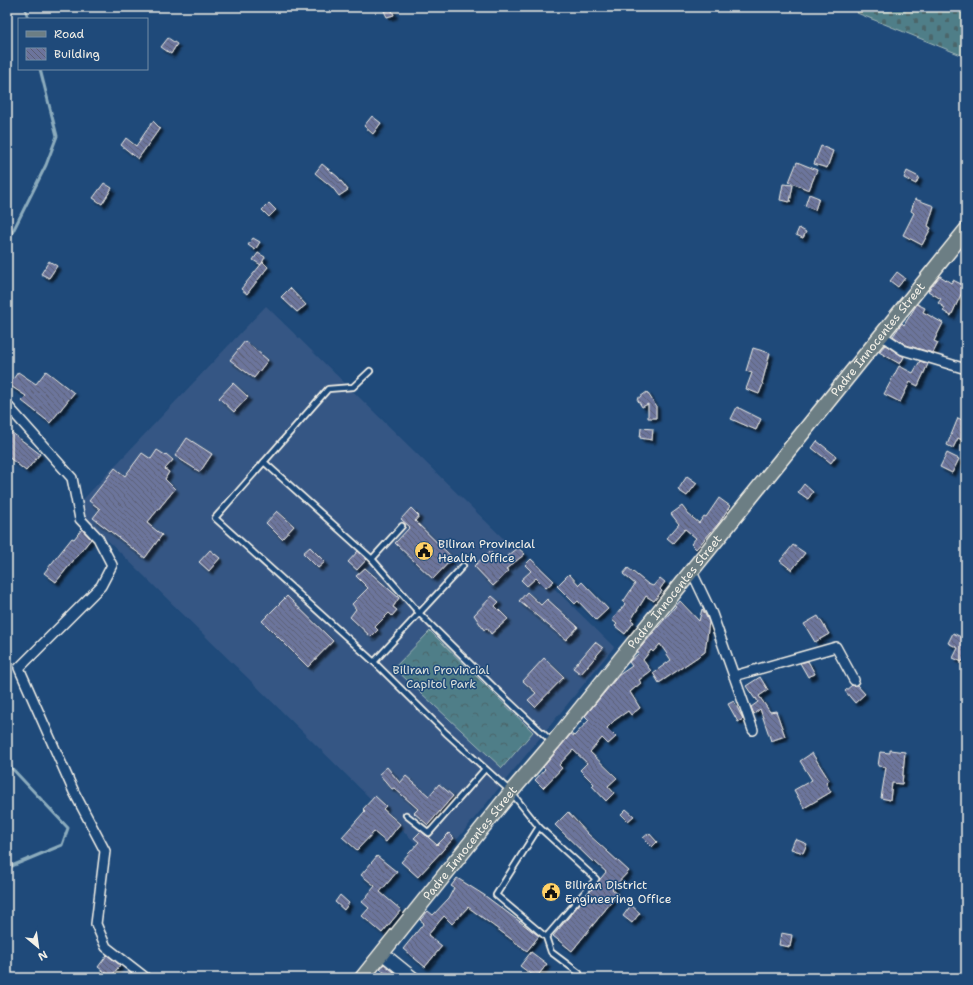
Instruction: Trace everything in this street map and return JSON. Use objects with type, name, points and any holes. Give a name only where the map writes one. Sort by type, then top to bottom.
[{"type":"main road","name":"Padre Innocentes Street","points":[[362,978],[510,792],[553,743],[966,230]]},
{"type":"street","points":[[881,335],[903,350],[966,369]]},
{"type":"street","points":[[7,405],[72,478],[80,519],[98,538],[112,565],[102,586],[19,668],[74,792],[104,851],[96,924],[106,947],[144,977]]},
{"type":"street","points":[[691,570],[712,614],[753,730]]},
{"type":"street","points":[[734,676],[836,647],[854,680]]},
{"type":"street","points":[[382,953],[413,978]]},
{"type":"lane","points":[[370,371],[353,387],[328,389],[215,518],[374,662],[510,792],[539,827],[596,878],[546,937]]},
{"type":"lane","points":[[264,462],[372,559],[420,614],[496,690],[553,743]]},
{"type":"lane","points":[[372,559],[402,526]]},
{"type":"lane","points":[[374,662],[463,566]]},
{"type":"lane","points":[[406,815],[429,833],[485,769]]},
{"type":"lane","points":[[539,827],[496,895],[546,937],[551,952],[579,973]]},
{"type":"shaded area","points":[[266,306],[614,647],[437,864],[75,508]]},
{"type":"green space","points":[[861,7],[966,7],[966,57],[857,13]]},
{"type":"green space","name":"Biliran Provincial Capitol Park","points":[[430,631],[533,732],[502,768],[394,668]]},
{"type":"building","points":[[391,8],[394,15],[387,17],[384,11]]},
{"type":"building","points":[[168,38],[177,44],[171,54],[161,47]]},
{"type":"building","points":[[372,116],[381,123],[373,134],[364,126]]},
{"type":"building","points":[[153,121],[160,128],[138,159],[121,145],[126,138],[136,146]]},
{"type":"building","points":[[821,146],[833,151],[827,168],[814,164]]},
{"type":"building","points":[[797,162],[817,170],[809,190],[789,182]]},
{"type":"building","points":[[322,164],[338,177],[348,190],[339,196],[332,187],[315,173]]},
{"type":"building","points":[[907,171],[919,177],[916,184],[904,178]]},
{"type":"building","points":[[104,183],[112,188],[102,204],[93,198]]},
{"type":"building","points":[[783,184],[793,185],[790,202],[780,200]]},
{"type":"building","points":[[809,194],[819,198],[815,210],[805,206]]},
{"type":"building","points":[[915,199],[934,206],[928,226],[931,228],[922,245],[903,235],[914,213],[911,211]]},
{"type":"building","points":[[269,203],[276,210],[269,217],[262,210]]},
{"type":"building","points":[[799,228],[806,232],[803,238],[796,235]]},
{"type":"building","points":[[253,238],[260,242],[255,250],[248,245]]},
{"type":"building","points":[[258,253],[265,257],[261,265],[253,260]]},
{"type":"building","points":[[49,261],[57,266],[49,278],[41,274]]},
{"type":"building","points":[[263,262],[268,267],[247,294],[241,289]]},
{"type":"building","points":[[897,272],[905,278],[898,287],[890,281]]},
{"type":"building","points":[[940,276],[951,283],[953,280],[965,286],[951,316],[943,311],[945,308],[938,303],[941,299],[928,291]]},
{"type":"building","points":[[290,288],[306,305],[297,312],[281,297]]},
{"type":"building","points":[[917,304],[925,308],[923,312],[943,323],[934,341],[938,343],[933,353],[906,345],[893,336],[902,323],[904,325]]},
{"type":"building","points":[[245,341],[268,360],[254,378],[230,360]]},
{"type":"building","points":[[885,345],[904,357],[900,364],[879,352]]},
{"type":"building","points":[[753,348],[770,353],[763,384],[759,394],[746,389],[752,373],[746,371]]},
{"type":"building","points":[[920,361],[928,364],[918,386],[910,382],[900,402],[884,394],[899,366],[913,373]]},
{"type":"building","points":[[46,371],[74,393],[50,423],[22,401],[26,396],[9,385],[18,372],[36,384]]},
{"type":"building","points":[[233,383],[248,397],[234,412],[219,398]]},
{"type":"building","points":[[647,392],[656,406],[656,418],[648,418],[648,404],[642,407],[637,399]]},
{"type":"building","points":[[737,407],[761,419],[756,430],[731,419]]},
{"type":"building","points":[[958,418],[966,422],[966,442],[958,438],[953,448],[947,445]]},
{"type":"building","points":[[641,428],[653,429],[652,440],[640,438]]},
{"type":"building","points":[[7,429],[40,454],[26,471],[7,456]]},
{"type":"building","points":[[187,438],[212,454],[200,472],[175,456]]},
{"type":"building","points":[[817,441],[836,456],[831,463],[812,448]]},
{"type":"building","points":[[157,450],[165,455],[166,454],[173,460],[165,469],[169,472],[165,479],[175,489],[147,523],[162,535],[145,558],[93,518],[100,509],[89,501],[115,468],[125,476],[142,453],[151,459]]},
{"type":"building","points":[[947,453],[959,459],[952,473],[940,467]]},
{"type":"building","points":[[687,476],[697,483],[687,496],[678,490]]},
{"type":"building","points":[[804,484],[813,492],[808,499],[798,492]]},
{"type":"building","points":[[719,498],[730,506],[719,523],[696,549],[691,544],[696,538],[685,529],[673,543],[667,538],[679,524],[671,514],[682,506],[688,514],[699,523],[704,516],[706,517]]},
{"type":"building","name":"Biliran Provincial Health Office","points":[[411,508],[419,516],[415,521],[453,558],[433,579],[395,543],[410,527],[401,519]]},
{"type":"building","points":[[277,511],[294,526],[282,539],[266,523]]},
{"type":"building","points":[[82,529],[91,539],[56,582],[44,573],[72,538],[74,539]]},
{"type":"building","points":[[793,545],[805,553],[792,570],[780,561]]},
{"type":"building","points":[[310,547],[325,562],[318,568],[303,553]]},
{"type":"building","points":[[518,548],[525,554],[506,569],[509,571],[493,586],[474,566],[490,551],[500,562]]},
{"type":"building","points":[[210,550],[220,558],[209,571],[199,562]]},
{"type":"building","points":[[358,551],[367,559],[357,570],[348,562]]},
{"type":"building","points":[[531,559],[554,581],[546,588],[536,578],[527,586],[521,580],[531,571],[525,565]]},
{"type":"building","points":[[365,568],[399,598],[393,607],[397,610],[392,616],[389,613],[375,627],[378,630],[371,637],[350,617],[356,609],[352,604],[368,588],[356,576]]},
{"type":"building","points":[[628,568],[648,584],[653,586],[660,578],[665,582],[660,589],[662,591],[654,601],[646,596],[631,620],[634,622],[625,634],[615,626],[617,624],[612,620],[625,604],[623,602],[635,584],[623,574]]},
{"type":"building","points":[[569,574],[579,585],[582,582],[608,609],[596,620],[578,601],[575,604],[557,586]]},
{"type":"building","points":[[527,592],[541,605],[547,599],[578,627],[566,640],[519,601]]},
{"type":"building","points":[[287,596],[333,641],[308,667],[262,621]]},
{"type":"building","points":[[492,596],[499,602],[495,606],[508,619],[491,634],[487,628],[484,630],[474,615]]},
{"type":"building","points":[[680,601],[699,621],[702,609],[709,622],[705,652],[659,683],[653,673],[671,660],[660,644],[653,652],[651,650],[643,660],[651,671],[639,680],[641,683],[630,692],[640,708],[631,715],[628,711],[615,720],[607,728],[616,737],[608,744],[602,738],[590,752],[617,778],[608,786],[614,793],[606,801],[592,786],[594,784],[580,770],[587,763],[573,750],[559,765],[562,768],[543,788],[535,780],[545,769],[543,767],[571,734],[574,736],[589,720],[585,716],[619,675],[632,666],[629,662],[639,653],[637,652]]},
{"type":"building","points":[[818,616],[829,634],[815,642],[804,624]]},
{"type":"building","points":[[966,632],[966,655],[962,662],[953,658],[958,648],[948,643],[953,633],[963,638]]},
{"type":"building","points":[[595,642],[603,648],[581,674],[573,668]]},
{"type":"building","points":[[544,658],[564,677],[535,707],[528,700],[536,693],[523,681]]},
{"type":"building","points":[[808,661],[815,674],[808,677],[800,663]]},
{"type":"building","points":[[760,677],[768,690],[759,696],[770,712],[776,711],[785,736],[771,741],[760,709],[754,714],[751,707],[758,702],[746,686]]},
{"type":"building","points":[[852,685],[857,685],[865,694],[855,703],[845,691]]},
{"type":"building","points":[[734,701],[743,719],[738,722],[728,704]]},
{"type":"building","points":[[890,750],[905,752],[902,784],[892,783],[890,800],[881,798],[886,767],[878,766],[880,752],[890,753]]},
{"type":"building","points":[[812,753],[829,780],[826,783],[831,792],[804,808],[794,790],[812,780],[800,761]]},
{"type":"building","points":[[387,767],[400,783],[406,776],[429,796],[439,784],[453,796],[428,825],[414,813],[418,809],[394,788],[392,789],[379,774]]},
{"type":"building","points":[[375,796],[386,806],[383,809],[400,824],[386,842],[374,832],[357,850],[342,837],[365,811],[363,809]]},
{"type":"building","points":[[626,809],[634,816],[628,821],[621,814]]},
{"type":"building","points":[[568,812],[588,834],[629,871],[612,889],[618,894],[572,951],[553,936],[606,872],[594,861],[593,862],[555,825]]},
{"type":"building","points":[[421,831],[437,845],[449,833],[454,838],[418,877],[401,862],[419,842],[414,838]]},
{"type":"building","points":[[649,833],[657,842],[652,847],[643,838]]},
{"type":"building","points":[[795,839],[807,844],[803,853],[791,849]]},
{"type":"building","points":[[377,856],[397,872],[380,892],[401,910],[382,933],[362,916],[369,908],[362,902],[375,886],[361,875]]},
{"type":"building","points":[[457,878],[484,895],[539,936],[527,951],[468,907],[452,924],[444,916],[428,935],[442,946],[425,967],[403,949],[424,923],[420,920],[428,911],[433,915],[448,899],[454,888],[451,886]]},
{"type":"building","points":[[340,895],[349,903],[344,910],[335,902]]},
{"type":"building","points":[[631,905],[640,913],[632,923],[623,916]]},
{"type":"building","points":[[781,933],[792,935],[790,947],[779,945]]},
{"type":"building","points":[[531,952],[547,964],[536,978],[520,966]]},
{"type":"building","points":[[107,955],[120,965],[111,977],[98,967]]},
{"type":"building","points":[[384,964],[394,972],[390,977],[380,969]]},
{"type":"waterway","points":[[25,7],[28,18]]},
{"type":"waterway","points":[[7,239],[11,235],[46,165],[57,136],[40,70]]},
{"type":"waterway","points":[[7,763],[68,828],[62,845],[7,868]]},
{"type":"place","name":"Biliran Provincial Health Office","points":[[424,551]]},
{"type":"place","name":"Biliran District Engineering Office","points":[[551,892]]}]
